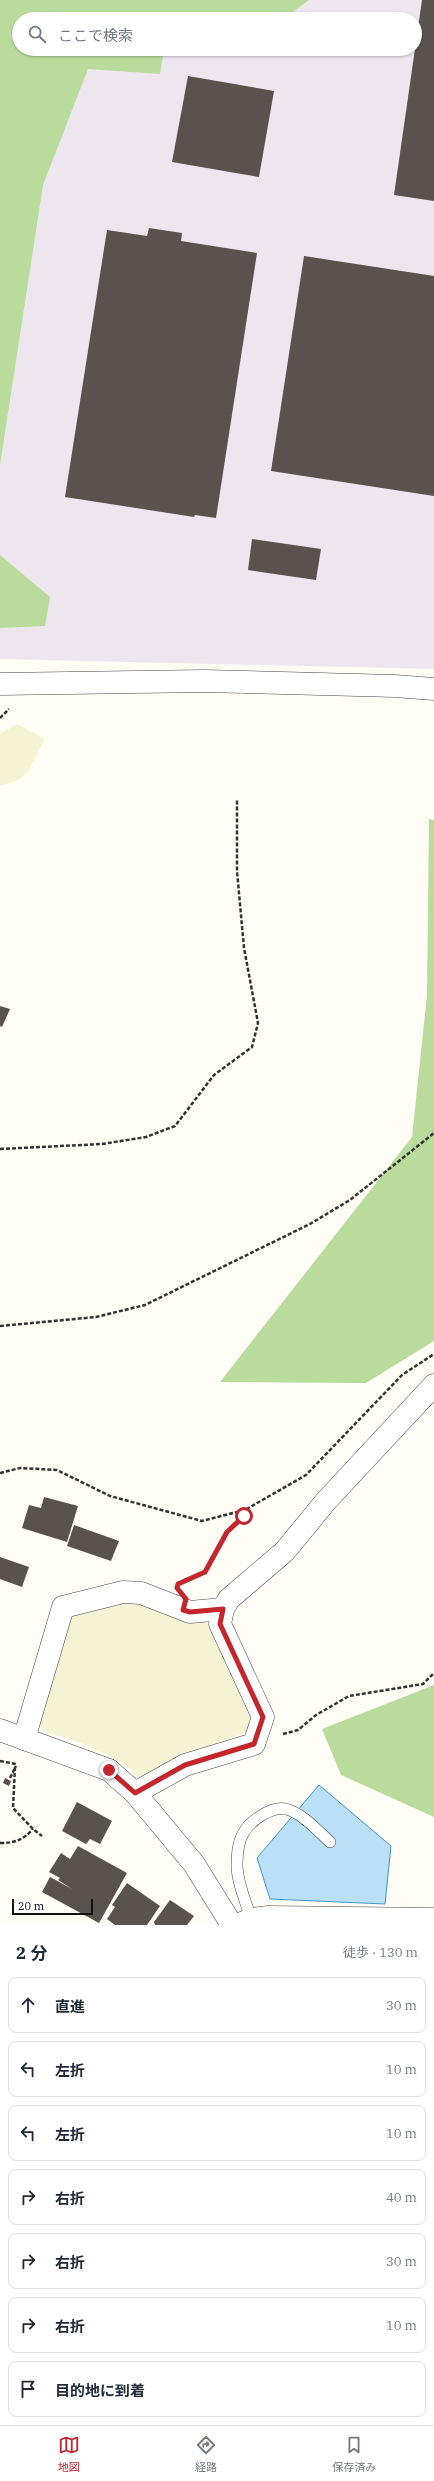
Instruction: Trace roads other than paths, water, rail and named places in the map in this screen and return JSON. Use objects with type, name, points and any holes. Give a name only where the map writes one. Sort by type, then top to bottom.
[{"type":"street","points":[[0,684],[204,682],[395,686],[434,689]]},
{"type":"street","points":[[135,1793],[185,1765],[254,1744],[263,1717],[220,1624],[223,1609],[229,1598],[285,1551],[326,1501],[434,1385]]},
{"type":"street","points":[[24,1738],[63,1607],[123,1592],[141,1593],[190,1612],[223,1609]]},
{"type":"street","points":[[0,1730],[109,1770],[135,1793],[194,1864],[240,1923],[269,1917],[434,1919]]},
{"type":"lane","points":[[240,1923],[237,1866],[239,1846],[244,1832],[252,1823],[275,1809],[285,1809],[296,1813],[330,1842]]},
{"type":"water","points":[[319,1785],[391,1846],[385,1904],[270,1899],[257,1858]]}]
